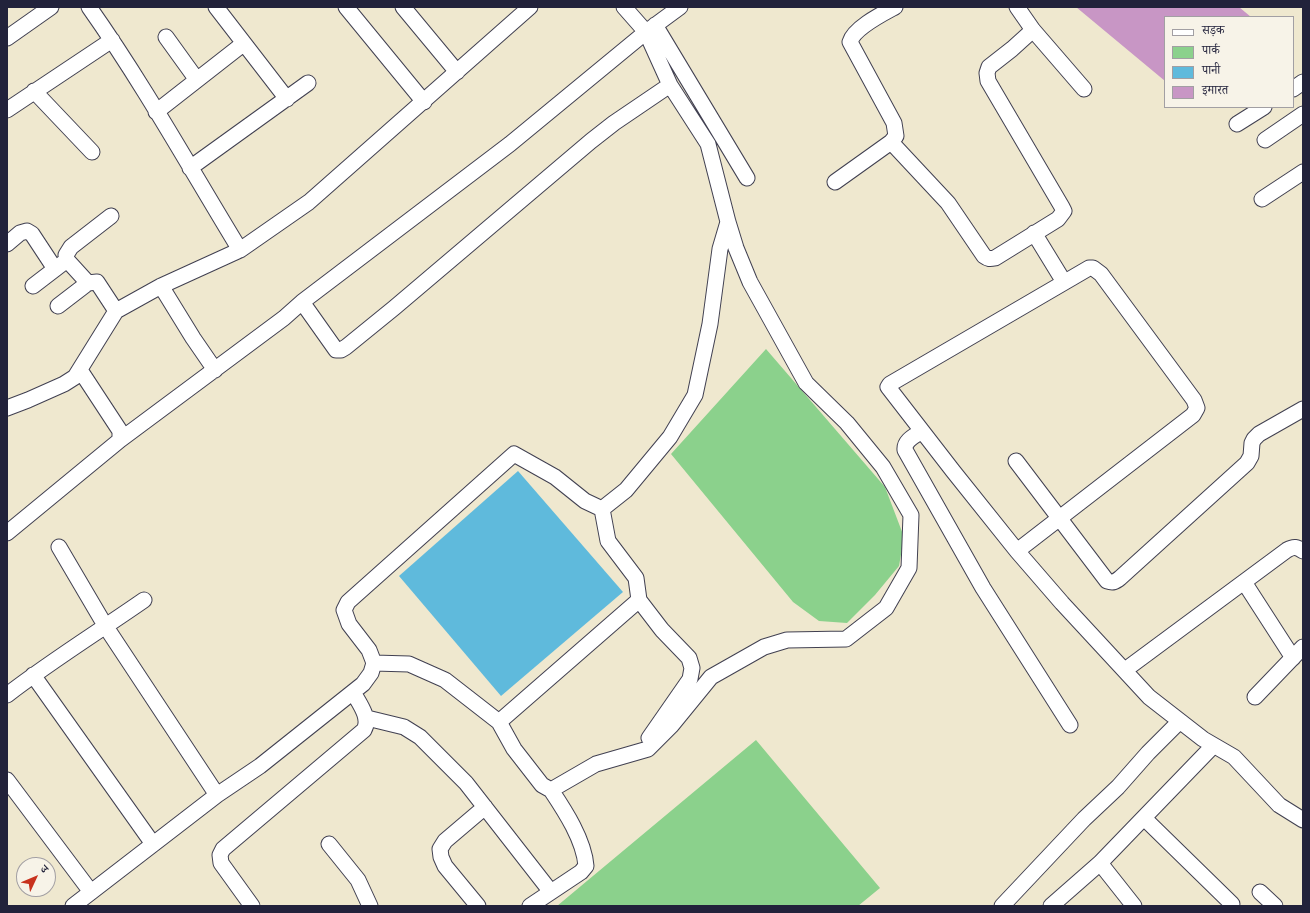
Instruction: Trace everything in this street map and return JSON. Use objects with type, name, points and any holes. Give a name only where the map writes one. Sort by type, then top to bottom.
[{"type":"street","points":[[7,38],[51,7]]},
{"type":"street","points":[[89,7],[142,87],[240,250]]},
{"type":"street","points":[[216,7],[243,44],[287,98]]},
{"type":"street","points":[[346,7],[424,102]]},
{"type":"street","points":[[403,7],[457,72]]},
{"type":"street","points":[[7,408],[64,384],[75,377],[116,311],[161,286],[240,250],[309,202],[530,7]]},
{"type":"street","points":[[624,7],[651,29],[747,178]]},
{"type":"street","points":[[7,533],[120,440],[284,318],[302,302],[510,144],[680,7]]},
{"type":"street","points":[[835,182],[896,136],[894,123],[850,42],[851,38],[867,23],[895,7]]},
{"type":"street","points":[[1017,7],[1033,30],[1084,89]]},
{"type":"street","points":[[551,790],[596,764],[648,749],[671,726],[711,677],[764,647],[787,640],[846,639],[886,608],[909,568],[911,515],[883,466],[847,423],[806,383],[750,282],[736,248],[728,222],[708,144],[670,85],[651,29]]},
{"type":"street","points":[[890,142],[948,203],[984,256],[988,258],[995,258],[1058,219],[1064,211],[988,81],[987,73],[989,67],[1033,30]]},
{"type":"street","points":[[166,37],[197,80]]},
{"type":"street","points":[[7,110],[112,40]]},
{"type":"street","points":[[156,112],[243,44]]},
{"type":"street","points":[[1294,88],[1303,82]]},
{"type":"street","points":[[190,168],[308,83]]},
{"type":"street","points":[[302,302],[336,350],[341,350],[394,308],[591,141],[614,123],[670,85]]},
{"type":"street","points":[[34,91],[92,152]]},
{"type":"street","points":[[1237,124],[1262,108]]},
{"type":"street","points":[[1264,140],[1303,114]]},
{"type":"street","points":[[1262,200],[1303,172]]},
{"type":"street","points":[[33,286],[61,264],[71,247],[111,216]]},
{"type":"street","points":[[602,509],[626,490],[670,437],[694,394],[710,324],[720,250],[728,222]]},
{"type":"street","points":[[7,244],[20,233],[27,231],[32,234],[61,264],[88,283]]},
{"type":"street","points":[[1034,233],[1064,282]]},
{"type":"street","points":[[1018,551],[1193,415],[1197,408],[1194,400],[1098,270],[1093,268],[1089,268],[1064,282],[890,384],[888,387],[1018,551],[1062,603],[1149,696],[1213,746],[1234,757],[1279,805],[1303,820]]},
{"type":"street","points":[[58,306],[88,283],[96,282],[116,311]]},
{"type":"street","points":[[161,286],[193,338],[215,370]]},
{"type":"street","points":[[80,370],[120,431],[120,440]]},
{"type":"street","points":[[1016,461],[1107,581],[1111,583],[1115,582],[1247,463],[1251,456],[1252,443],[1259,434],[1303,409]]},
{"type":"street","points":[[922,431],[908,441],[905,446],[905,450],[983,588],[1070,725]]},
{"type":"street","points":[[73,906],[217,795],[260,766],[364,684],[371,674],[374,663],[369,650],[349,624],[344,610],[348,602],[514,454],[555,478],[585,501],[602,509]]},
{"type":"street","points":[[602,509],[608,541],[636,578],[639,600],[662,630],[689,658],[692,668],[690,679],[640,751]]},
{"type":"street","points":[[59,547],[106,626],[217,795]]},
{"type":"street","points":[[1125,670],[1291,547],[1298,547],[1303,551]]},
{"type":"street","points":[[1244,582],[1298,652],[1255,696]]},
{"type":"street","points":[[7,695],[33,675],[144,600]]},
{"type":"street","points":[[499,722],[639,600]]},
{"type":"street","points":[[374,663],[409,664],[445,680],[499,722],[514,749],[542,785],[551,790],[573,825],[586,866],[581,872],[530,906]]},
{"type":"street","points":[[33,675],[153,844]]},
{"type":"street","points":[[252,906],[221,863],[220,855],[223,849],[358,736],[367,725],[367,718],[353,692]]},
{"type":"street","points":[[367,718],[404,727],[420,737],[466,783],[551,892]]},
{"type":"street","points":[[1002,906],[1084,819],[1118,788],[1148,753],[1180,721]]},
{"type":"street","points":[[1051,906],[1100,863],[1213,746]]},
{"type":"street","points":[[7,780],[91,892]]},
{"type":"street","points":[[478,906],[445,866],[441,857],[440,849],[445,841],[485,807]]},
{"type":"street","points":[[1144,818],[1232,904]]},
{"type":"street","points":[[329,844],[358,880],[370,906]]},
{"type":"street","points":[[1100,863],[1134,906]]},
{"type":"street","points":[[1260,892],[1275,906]]},
{"type":"green space","points":[[766,349],[885,487],[904,537],[899,566],[875,595],[847,623],[819,621],[793,602],[671,454]]},
{"type":"green space","points":[[756,740],[880,888],[858,906],[557,906]]},
{"type":"water","points":[[518,471],[623,592],[501,696],[399,576]]},
{"type":"building","points":[[1076,7],[1239,7],[1250,16],[1164,16],[1164,80]]}]
